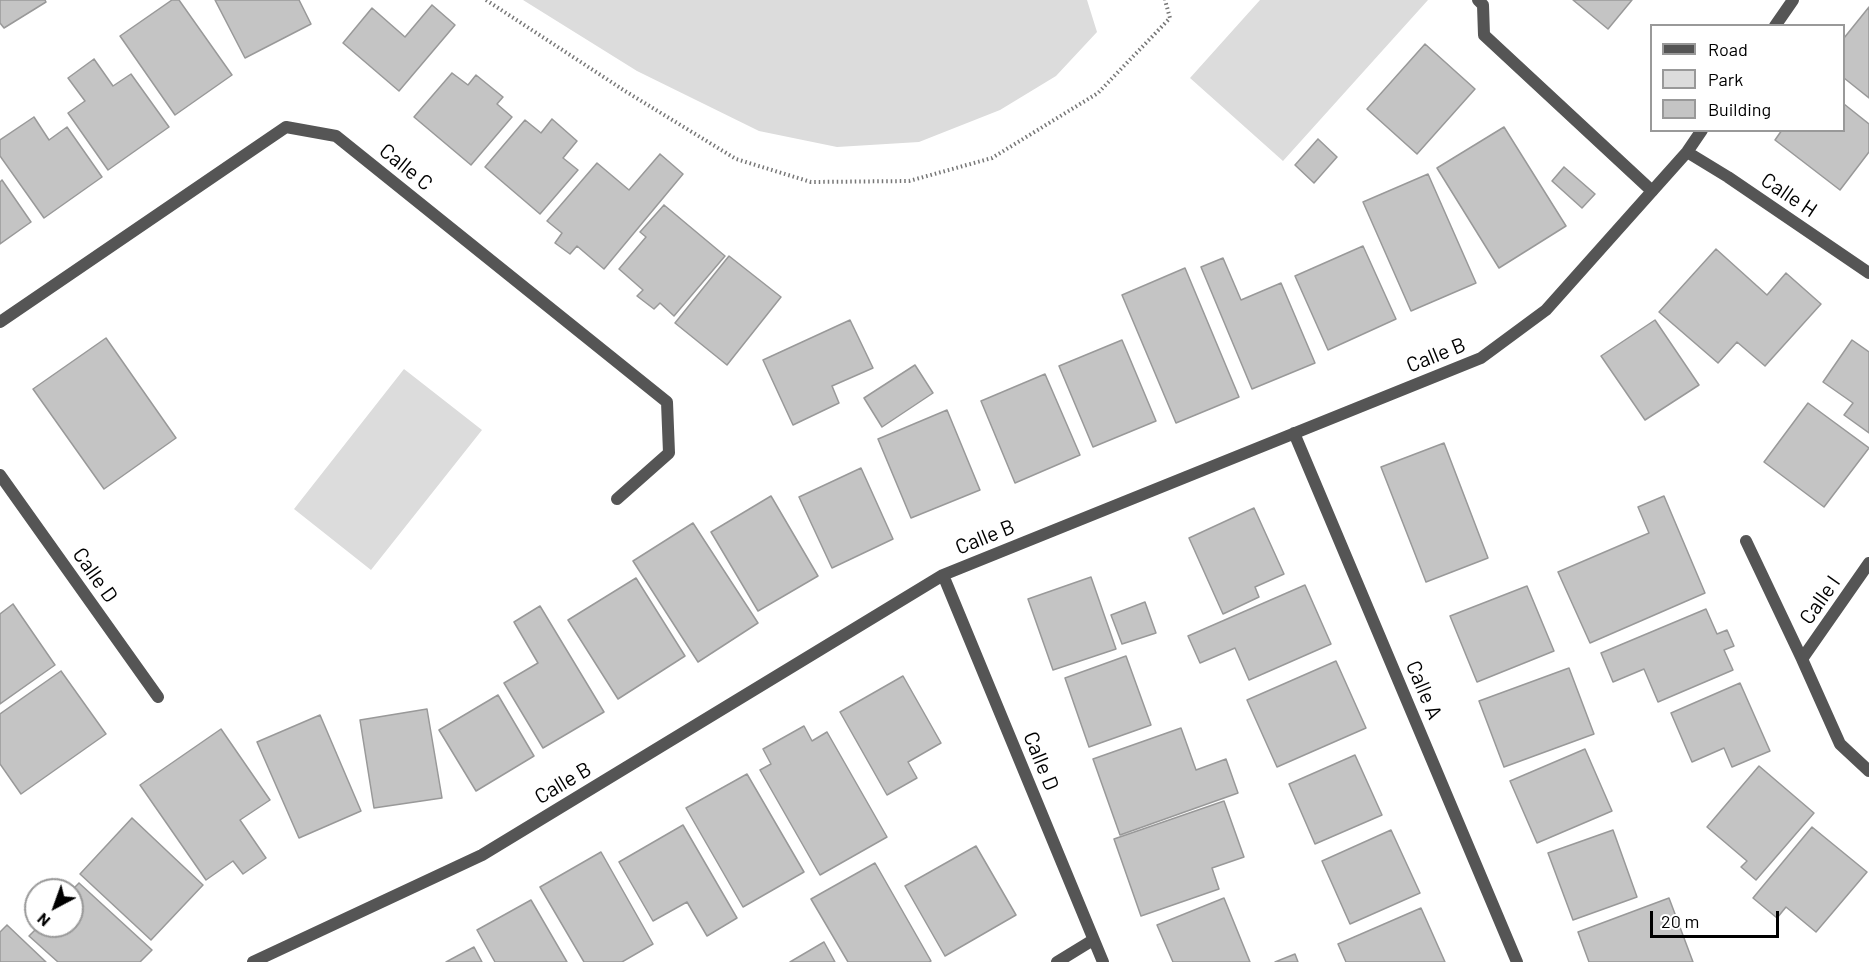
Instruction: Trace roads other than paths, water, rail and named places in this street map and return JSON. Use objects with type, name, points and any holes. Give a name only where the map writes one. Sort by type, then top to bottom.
[{"type":"street","points":[[1478,0],[1483,5],[1484,35],[1652,191]]},
{"type":"street","points":[[1776,24],[1793,0]]},
{"type":"street","name":"Calle C","points":[[0,322],[286,127],[336,136],[667,402],[669,453],[617,499]]},
{"type":"street","name":"Calle B","points":[[253,962],[482,855],[943,575],[1481,358],[1546,310],[1687,152],[1701,132]]},
{"type":"street","name":"Calle H","points":[[1687,152],[1728,177],[1869,273]]},
{"type":"street","name":"Calle A","points":[[1294,433],[1517,962]]},
{"type":"street","name":"Calle D","points":[[0,475],[158,697]]},
{"type":"street","points":[[1746,542],[1840,744],[1869,771]]},
{"type":"street","name":"Calle I","points":[[1802,659],[1869,562]]},
{"type":"street","name":"Calle D","points":[[943,575],[1102,962]]},
{"type":"street","points":[[1057,962],[1093,940]]}]
